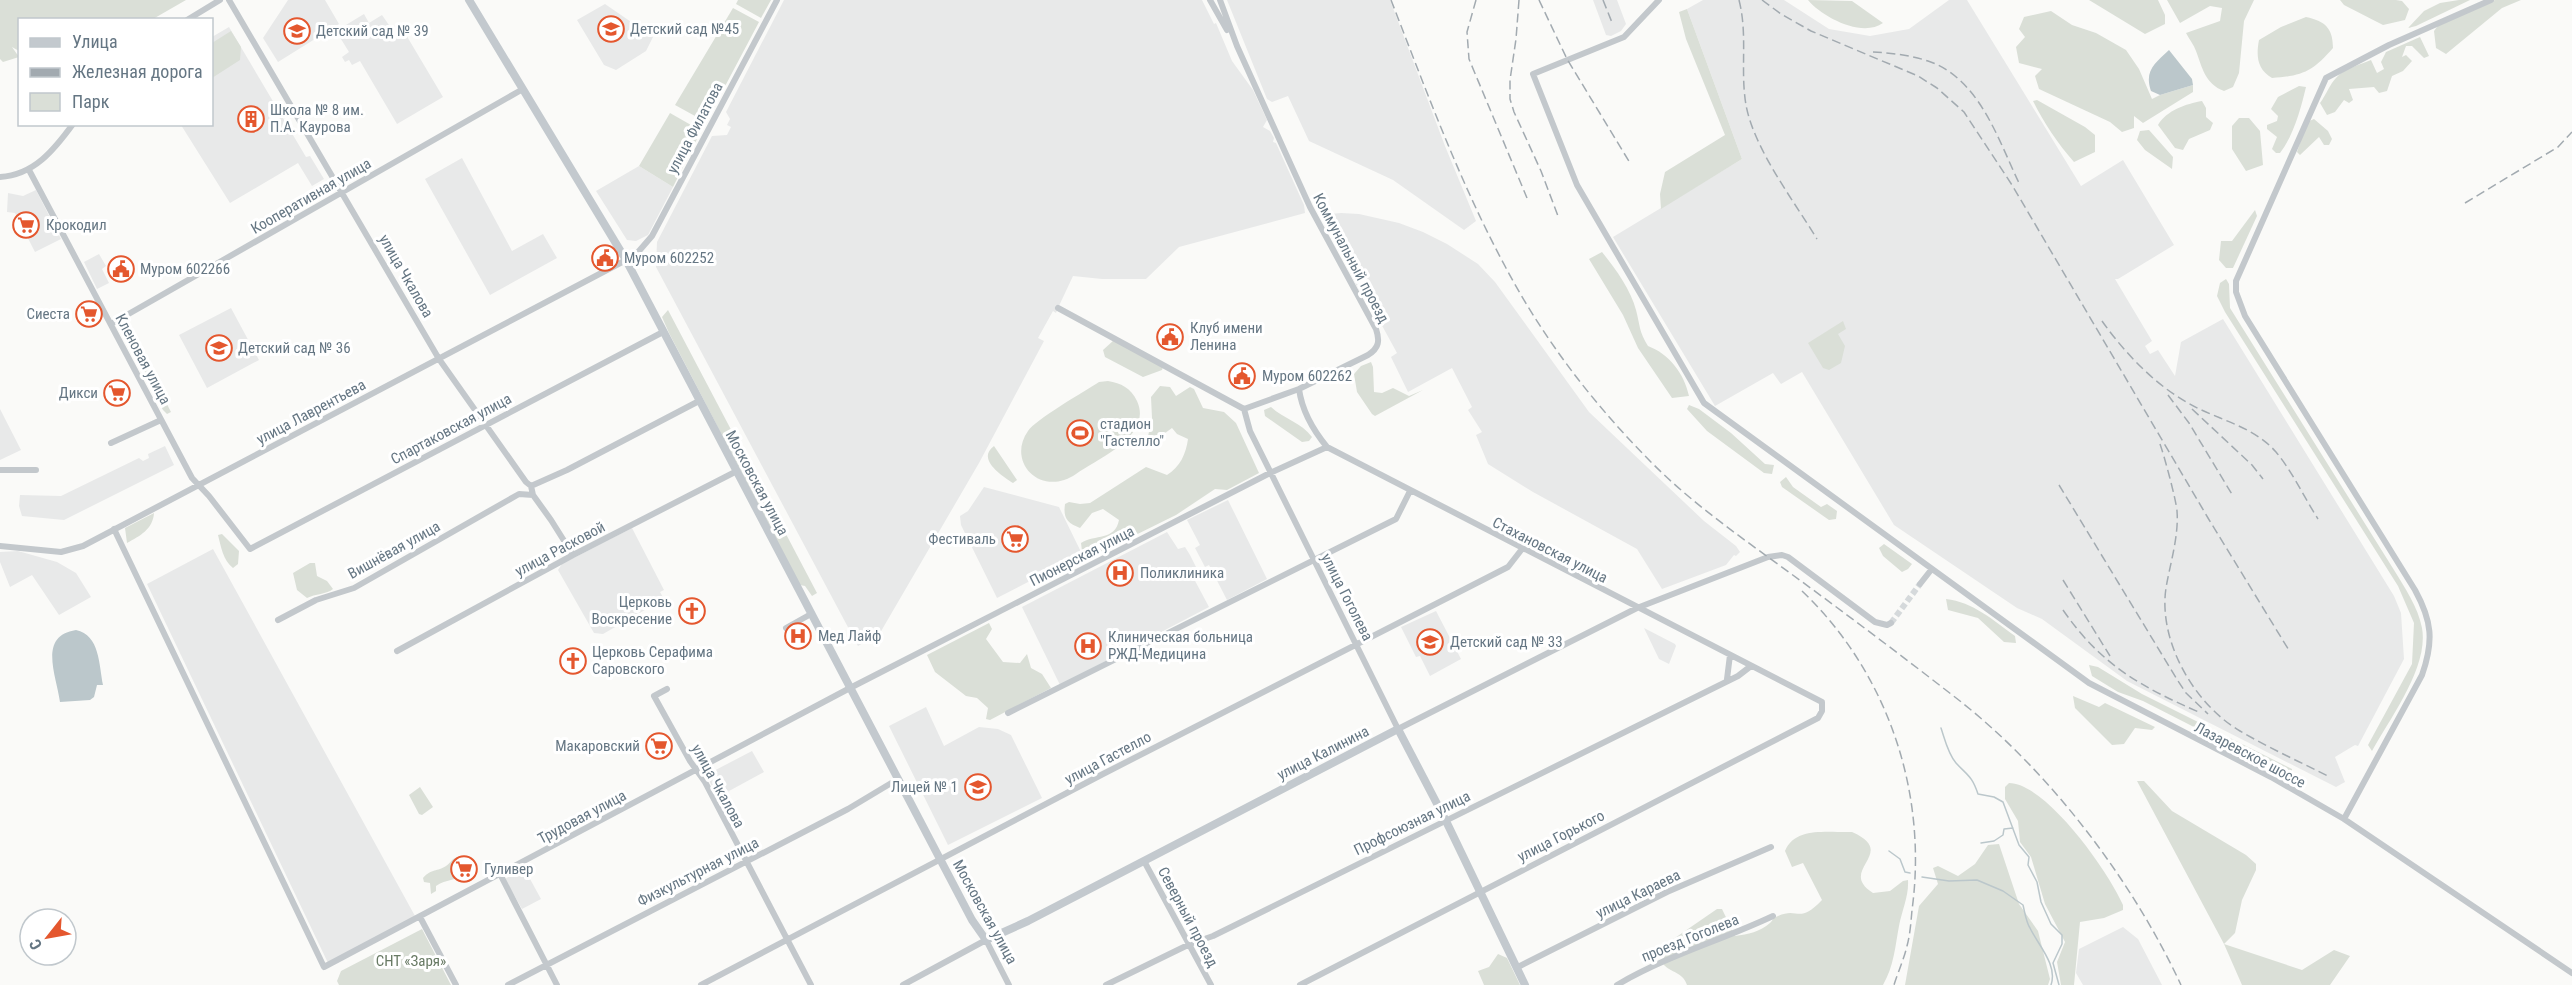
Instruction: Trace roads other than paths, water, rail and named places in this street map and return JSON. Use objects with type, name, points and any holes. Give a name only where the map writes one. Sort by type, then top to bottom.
[{"type":"main road","name":"Московская улица","points":[[469,0],[626,260],[940,860],[972,920],[986,939]]},
{"type":"main road","name":"улица Гоголева","points":[[1398,729],[1446,820],[1525,985]]},
{"type":"main road","name":"улица Калинина","points":[[986,939],[1005,933],[1398,729]]},
{"type":"street","points":[[190,18],[220,0]]},
{"type":"street","name":"улица Чкалова","points":[[229,0],[439,359],[528,484],[573,555]]},
{"type":"street","name":"улица Филатова","points":[[626,260],[639,251],[652,236],[777,0]]},
{"type":"street","points":[[1210,0],[1237,46]]},
{"type":"street","points":[[1220,0],[1237,46]]},
{"type":"street","name":"Лазаревское шоссе","points":[[1659,0],[1624,37],[1533,74],[1577,185],[1704,403],[2089,683],[2271,777],[2344,819],[2572,973]]},
{"type":"street","points":[[2344,819],[2422,675],[2428,658],[2430,626],[2425,609],[2415,590],[2246,316],[2236,292],[2236,280],[2326,78],[2389,45],[2491,0]]},
{"type":"street","name":"Коммунальный проезд","points":[[1237,46],[1310,207],[1379,338],[1376,350],[1368,355],[1299,389],[1244,409]]},
{"type":"street","name":"Кооперативная улица","points":[[111,324],[523,89]]},
{"type":"street","points":[[0,177],[29,170],[44,159],[72,126]]},
{"type":"street","name":"Кленовая улица","points":[[29,170],[192,478],[250,549]]},
{"type":"street","name":"улица Лаврентьева","points":[[0,546],[70,551],[626,260]]},
{"type":"street","points":[[1058,308],[1244,409]]},
{"type":"street","name":"Спартаковская улица","points":[[250,549],[663,332]]},
{"type":"street","name":"Стахановская улица","points":[[1299,389],[1301,403],[1308,420],[1327,447],[1822,702]]},
{"type":"street","points":[[519,494],[528,484],[567,470],[699,401]]},
{"type":"street","name":"улица Гоголева","points":[[1244,409],[1250,432],[1398,729]]},
{"type":"street","points":[[111,443],[161,420]]},
{"type":"street","name":"Пионерская улица","points":[[850,688],[1270,473],[1327,447]]},
{"type":"street","points":[[0,470],[36,470]]},
{"type":"street","name":"улица Расковой","points":[[397,651],[573,555],[735,472]]},
{"type":"street","points":[[1008,713],[1396,519],[1410,491]]},
{"type":"street","points":[[519,494],[533,495]]},
{"type":"street","name":"Вишнёвая улица","points":[[278,620],[316,600],[354,588],[519,494]]},
{"type":"street","name":"Трудовая улица","points":[[114,529],[324,967],[698,771],[850,688]]},
{"type":"street","name":"улица Гастелло","points":[[701,985],[1508,567],[1522,549]]},
{"type":"street","name":"улица Калинина","points":[[1398,729],[1637,608],[1763,558],[1782,555],[1788,557],[1875,622],[1891,624]]},
{"type":"street","points":[[1920,584],[1931,570]]},
{"type":"street","points":[[786,628],[811,614]]},
{"type":"street","points":[[1727,680],[1730,655]]},
{"type":"street","name":"Профсоюзная улица","points":[[1106,985],[1190,944],[1213,936],[1738,675],[1751,666]]},
{"type":"street","name":"улица Чкалова","points":[[667,688],[654,696],[698,771],[811,985]]},
{"type":"street","name":"улица Горького","points":[[1300,985],[1480,890],[1818,718],[1822,711],[1822,702]]},
{"type":"street","name":"Физкультурная улица","points":[[508,985],[848,808],[898,779]]},
{"type":"street","name":"улица Караева","points":[[1518,967],[1667,892],[1771,847]]},
{"type":"street","name":"Северный проезд","points":[[1144,861],[1210,985]]},
{"type":"street","points":[[500,874],[557,985]]},
{"type":"street","name":"проезд Гоголева","points":[[1617,985],[1649,966],[1676,954],[1731,936],[1773,916]]},
{"type":"street","points":[[420,917],[456,985]]},
{"type":"street","name":"улица Калинина","points":[[903,985],[986,939]]},
{"type":"street","name":"Московская улица","points":[[986,939],[1009,985]]},
{"type":"waterway","points":[[1941,728],[1951,755],[1972,780],[1978,794],[1994,797],[2003,802],[2019,845],[2029,857],[2028,865],[2037,882],[2041,902],[2051,924],[2062,935],[2062,944],[2053,963],[2059,985]]},
{"type":"waterway","points":[[1981,843],[1994,841],[2003,835],[2004,829],[2013,828]]},
{"type":"waterway","points":[[1889,851],[1900,859],[1905,872],[1910,873]]},
{"type":"waterway","points":[[1922,877],[1949,881],[1977,880],[2003,891],[2023,905],[2029,926],[2050,963],[2051,985]]},
{"type":"tunnel","points":[[1891,623],[1920,584]]},
{"type":"railway","points":[[1391,0],[1444,136],[1489,236],[1537,321],[1591,395],[1653,464],[1694,501],[1960,701],[2026,761],[2057,795],[2114,868],[2139,906],[2181,985]]},
{"type":"railway","points":[[1476,0],[1467,32],[1469,59],[1527,198]]},
{"type":"railway","points":[[1519,0],[1510,99],[1558,216]]},
{"type":"railway","points":[[1539,0],[1567,59],[1630,163]]},
{"type":"railway","points":[[1603,0],[1613,25]]},
{"type":"railway","points":[[1739,0],[1743,26],[1744,92],[1750,122],[1766,157],[1817,239]]},
{"type":"railway","points":[[1762,0],[1811,31],[1918,76],[1937,88],[1964,112],[2012,185],[2208,518],[2290,652]]},
{"type":"railway","points":[[1873,52],[1928,61],[1946,69],[1961,81],[1985,112],[2019,183]]},
{"type":"railway","points":[[2465,203],[2558,147],[2572,132]]},
{"type":"railway","points":[[2102,321],[2130,356],[2163,387],[2199,409],[2245,429],[2267,443],[2287,467],[2318,519]]},
{"type":"railway","points":[[2168,395],[2189,423],[2233,496]]},
{"type":"railway","points":[[2192,409],[2252,465],[2263,479]]},
{"type":"railway","points":[[2160,444],[2177,511],[2177,530],[2166,588],[2165,608],[2168,629],[2183,669],[2194,688],[2223,719],[2273,749],[2330,777]]},
{"type":"railway","points":[[2059,485],[2178,681],[2186,693],[2208,714]]},
{"type":"railway","points":[[2063,580],[2110,656]]},
{"type":"railway","points":[[1802,591],[1832,623],[1858,659],[1879,697],[1895,737],[1907,779],[1914,822],[1915,866],[1909,937],[1894,985]]},
{"type":"railway","points":[[2063,610],[2092,646],[2124,672],[2159,694],[2201,713]]},
{"type":"place","name":"Детский сад №45","points":[[611,29]]},
{"type":"place","name":"Детский сад № 39","points":[[297,31]]},
{"type":"place","name":"Школа № 8 им. П.А. Каурова","points":[[251,119]]},
{"type":"place","name":"Крокодил","points":[[26,225]]},
{"type":"place","name":"Муром 602252","points":[[605,258]]},
{"type":"place","name":"Муром 602266","points":[[121,269]]},
{"type":"place","name":"Сиеста","points":[[89,314]]},
{"type":"place","name":"Клуб имени Ленина","points":[[1170,337]]},
{"type":"place","name":"Детский сад № 36","points":[[219,348]]},
{"type":"place","name":"Муром 602262","points":[[1242,376]]},
{"type":"place","name":"Дикси","points":[[117,393]]},
{"type":"place","name":"стадион \"Гастелло\"","points":[[1080,433]]},
{"type":"place","name":"Фестиваль","points":[[1015,539]]},
{"type":"place","name":"Поликлиника","points":[[1120,573]]},
{"type":"place","name":"Церковь Воскресение","points":[[692,611]]},
{"type":"place","name":"Мед Лайф","points":[[798,636]]},
{"type":"place","name":"Детский сад № 33","points":[[1430,642]]},
{"type":"place","name":"Клиническая больница РЖД-Медицина","points":[[1088,646]]},
{"type":"place","name":"Церковь Серафима Саровского","points":[[573,661]]},
{"type":"place","name":"Макаровский","points":[[659,746]]},
{"type":"place","name":"Лицей № 1","points":[[978,787]]},
{"type":"place","name":"Гуливер","points":[[464,869]]},
{"type":"park label","name":"СНТ «Заря»","points":[[411,961]]}]
